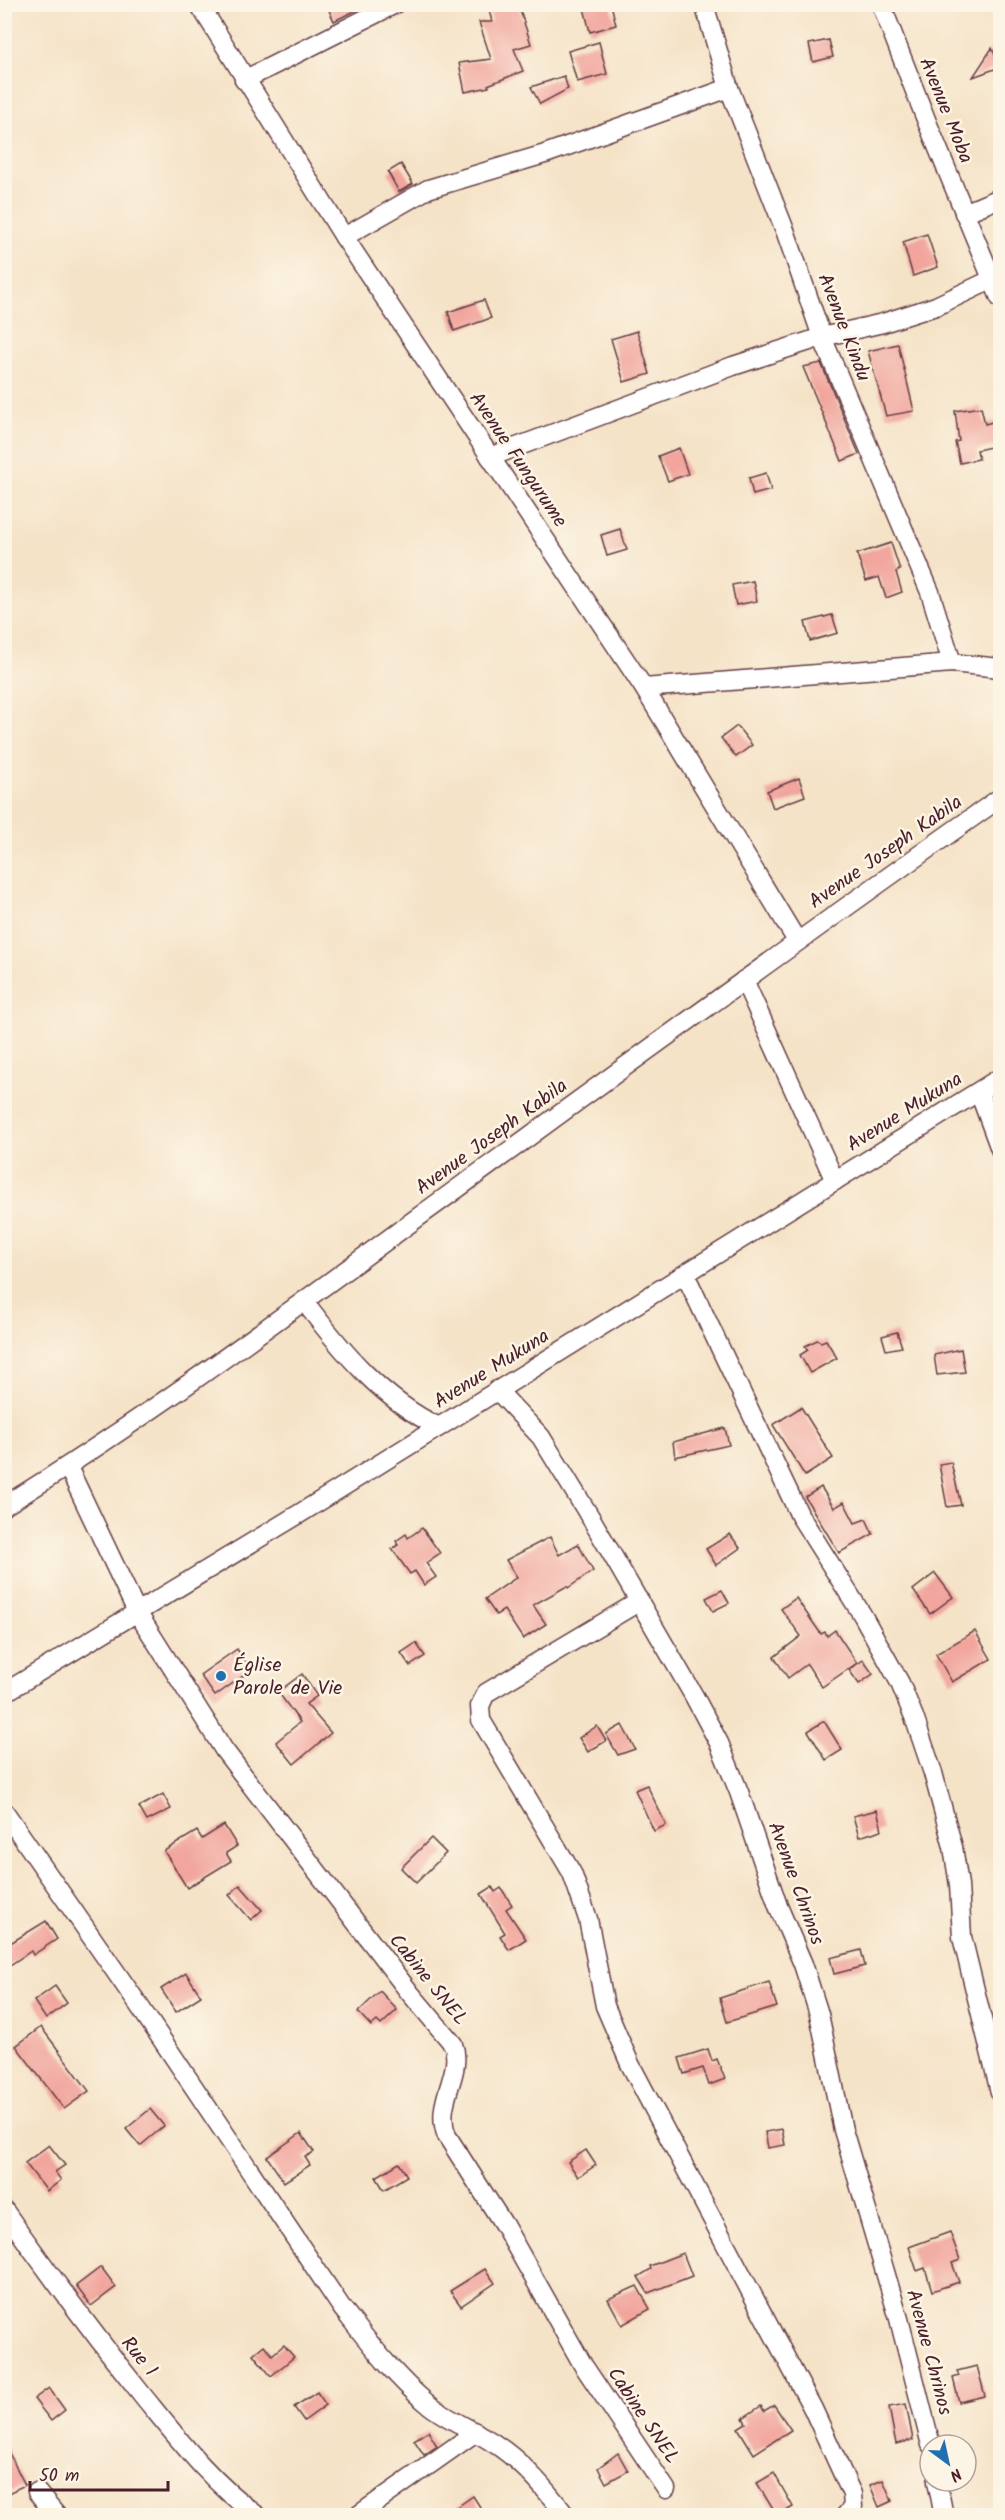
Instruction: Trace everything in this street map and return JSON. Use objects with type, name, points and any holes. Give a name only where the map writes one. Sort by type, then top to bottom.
[{"type":"street","name":"Avenue Fungurume","points":[[199,4],[244,80],[344,237],[644,688],[797,941]]},
{"type":"street","points":[[244,80],[395,4]]},
{"type":"street","name":"Avenue Kindu","points":[[704,4],[729,88],[786,233],[822,337],[930,592],[952,663]]},
{"type":"street","name":"Avenue Moba","points":[[881,4],[1000,298]]},
{"type":"street","points":[[344,237],[428,189],[545,154],[729,88]]},
{"type":"street","points":[[964,213],[1000,198]]},
{"type":"street","points":[[490,457],[733,366],[822,337],[883,323],[936,306],[993,279]]},
{"type":"street","points":[[644,688],[952,663],[1000,668]]},
{"type":"street","name":"Avenue Joseph Kabila","points":[[4,1506],[68,1467],[304,1300],[797,941],[1000,798]]},
{"type":"street","points":[[744,980],[835,1181]]},
{"type":"street","name":"Avenue Mukuna","points":[[4,1693],[440,1426],[1000,1078]]},
{"type":"street","points":[[979,1092],[1000,1149]]},
{"type":"street","points":[[685,1274],[800,1516],[863,1616],[900,1683],[914,1717],[933,1773],[953,1847],[959,1885],[962,1937],[1000,2092]]},
{"type":"street","points":[[304,1300],[346,1356],[412,1414],[440,1426]]},
{"type":"street","name":"Avenue Chrinos","points":[[497,1390],[542,1437],[640,1601],[719,1743],[746,1810],[778,1906],[803,1964],[819,2014],[843,2130],[899,2319],[928,2433]]},
{"type":"street","name":"Cabine SNEL","points":[[68,1467],[137,1612],[224,1750],[410,1994],[453,2044],[457,2054],[442,2110],[442,2124],[447,2136],[504,2225],[583,2365],[666,2489]]},
{"type":"street","points":[[640,1601],[486,1693],[480,1706],[481,1720],[572,1873],[588,1919],[606,2006],[617,2033],[666,2135],[813,2409],[852,2494],[853,2506],[845,2516]]},
{"type":"street","points":[[4,1811],[138,2004],[342,2308],[378,2354],[426,2403],[446,2417],[476,2432],[517,2460],[566,2516]]},
{"type":"street","name":"Rue 1","points":[[4,2210],[94,2334],[155,2410],[234,2499],[258,2516]]},
{"type":"street","points":[[357,2516],[476,2432]]},
{"type":"street","points":[[37,2492],[57,2516]]},
{"type":"street","points":[[940,2493],[944,2516]]},
{"type":"building","points":[[326,4],[369,4],[334,21]]},
{"type":"building","points":[[508,4],[518,4],[531,44],[514,49],[523,71],[488,85],[489,87],[465,92],[459,63],[491,59],[479,22],[492,22],[489,10]]},
{"type":"building","points":[[583,4],[611,4],[616,25],[590,32]]},
{"type":"building","points":[[829,40],[833,57],[813,62],[809,44]]},
{"type":"building","points":[[599,42],[607,74],[577,82],[568,51]]},
{"type":"building","points":[[992,48],[1000,67],[973,77]]},
{"type":"building","points":[[564,76],[568,89],[540,104],[531,87]]},
{"type":"building","points":[[401,164],[413,184],[399,192],[388,172]]},
{"type":"building","points":[[927,234],[938,267],[913,276],[903,242]]},
{"type":"building","points":[[484,300],[491,318],[454,331],[448,312]]},
{"type":"building","points":[[637,331],[650,374],[624,382],[611,339]]},
{"type":"building","points":[[898,344],[914,411],[886,416],[868,351]]},
{"type":"building","points":[[821,363],[859,454],[842,461],[803,367]]},
{"type":"building","points":[[981,407],[985,424],[1000,420],[1000,445],[977,450],[979,459],[960,463],[955,442],[959,441],[955,411]]},
{"type":"building","points":[[679,448],[688,474],[668,481],[658,456]]},
{"type":"building","points":[[766,473],[771,490],[753,495],[749,478]]},
{"type":"building","points":[[620,529],[627,550],[607,556],[601,535]]},
{"type":"building","points":[[891,543],[900,570],[896,572],[902,592],[886,598],[879,577],[866,581],[857,554]]},
{"type":"building","points":[[753,581],[757,601],[736,605],[732,585]]},
{"type":"building","points":[[832,615],[838,633],[810,641],[805,622]]},
{"type":"building","points":[[737,726],[752,745],[736,757],[721,738]]},
{"type":"building","points":[[799,778],[805,796],[773,808],[767,791]]},
{"type":"building","points":[[897,1332],[902,1347],[886,1350],[882,1336]]},
{"type":"building","points":[[817,1340],[821,1342],[826,1340],[837,1358],[810,1373],[800,1355],[808,1350],[805,1346]]},
{"type":"building","points":[[961,1349],[965,1372],[937,1375],[934,1355]]},
{"type":"building","points":[[801,1407],[833,1458],[805,1476],[773,1425]]},
{"type":"building","points":[[725,1428],[729,1445],[675,1457],[673,1442]]},
{"type":"building","points":[[951,1462],[961,1505],[947,1507],[939,1464]]},
{"type":"building","points":[[821,1487],[834,1508],[844,1502],[855,1523],[866,1519],[873,1534],[839,1553],[805,1497]]},
{"type":"building","points":[[422,1528],[440,1553],[426,1563],[436,1577],[424,1585],[415,1571],[410,1574],[392,1549],[398,1545],[396,1541],[406,1534],[408,1538]]},
{"type":"building","points":[[730,1534],[740,1548],[716,1565],[706,1549]]},
{"type":"building","points":[[550,1537],[559,1555],[578,1544],[593,1571],[568,1588],[567,1586],[533,1605],[546,1624],[523,1639],[504,1610],[496,1615],[485,1599],[517,1577],[506,1560]]},
{"type":"building","points":[[935,1573],[953,1597],[930,1614],[913,1590]]},
{"type":"building","points":[[722,1590],[729,1603],[713,1611],[706,1598]]},
{"type":"building","points":[[796,1598],[821,1634],[825,1632],[827,1636],[835,1630],[857,1663],[822,1687],[807,1664],[788,1678],[774,1657],[801,1636],[781,1609]]},
{"type":"building","points":[[975,1631],[991,1659],[952,1682],[936,1654]]},
{"type":"building","points":[[416,1643],[425,1656],[410,1666],[401,1653]]},
{"type":"building","points":[[237,1649],[251,1670],[215,1696],[200,1675]]},
{"type":"building","points":[[863,1660],[873,1674],[859,1684],[849,1670]]},
{"type":"building","points":[[302,1674],[317,1696],[306,1704],[331,1733],[294,1764],[276,1742],[300,1722],[278,1692]]},
{"type":"building","points":[[824,1721],[842,1750],[826,1760],[808,1731]]},
{"type":"building","points":[[622,1725],[635,1749],[618,1755],[606,1734]]},
{"type":"building","points":[[597,1726],[606,1741],[588,1752],[579,1738]]},
{"type":"building","points":[[647,1785],[666,1825],[654,1831],[635,1790]]},
{"type":"building","points":[[163,1794],[171,1809],[147,1821],[139,1807]]},
{"type":"building","points":[[877,1810],[882,1830],[859,1837],[853,1816]]},
{"type":"building","points":[[224,1825],[237,1846],[226,1853],[231,1861],[187,1888],[164,1851],[197,1831],[202,1839]]},
{"type":"building","points":[[431,1838],[446,1853],[416,1883],[401,1868]]},
{"type":"building","points":[[240,1885],[262,1910],[251,1920],[229,1895]]},
{"type":"building","points":[[492,1887],[495,1892],[501,1888],[512,1905],[506,1909],[526,1939],[509,1950],[500,1936],[505,1933],[481,1894]]},
{"type":"building","points":[[46,1921],[57,1939],[33,1955],[31,1951],[4,1969],[4,1947]]},
{"type":"building","points":[[861,1950],[865,1966],[834,1974],[830,1958]]},
{"type":"building","points":[[186,1973],[201,1996],[176,2012],[161,1989]]},
{"type":"building","points":[[769,1982],[777,2007],[727,2022],[720,1998]]},
{"type":"building","points":[[55,1986],[67,2003],[46,2019],[34,2001]]},
{"type":"building","points":[[380,1991],[397,2010],[381,2025],[377,2021],[371,2026],[358,2012]]},
{"type":"building","points":[[41,2027],[89,2091],[64,2109],[16,2046]]},
{"type":"building","points":[[708,2049],[712,2061],[717,2059],[725,2079],[709,2085],[703,2068],[684,2074],[679,2058]]},
{"type":"building","points":[[150,2109],[164,2126],[140,2146],[126,2129]]},
{"type":"building","points":[[782,2129],[785,2145],[768,2148],[765,2132]]},
{"type":"building","points":[[301,2133],[314,2152],[305,2157],[310,2165],[284,2182],[267,2157]]},
{"type":"building","points":[[49,2145],[65,2165],[55,2172],[61,2180],[47,2191],[25,2163]]},
{"type":"building","points":[[586,2150],[596,2165],[578,2177],[568,2162]]},
{"type":"building","points":[[399,2163],[407,2176],[384,2190],[376,2177]]},
{"type":"building","points":[[950,2232],[960,2260],[952,2263],[959,2282],[932,2291],[925,2268],[917,2271],[909,2247]]},
{"type":"building","points":[[683,2253],[692,2276],[648,2293],[638,2277],[651,2269],[650,2266]]},
{"type":"building","points":[[101,2267],[116,2287],[91,2306],[76,2286]]},
{"type":"building","points":[[485,2269],[495,2283],[461,2306],[450,2291]]},
{"type":"building","points":[[637,2286],[650,2309],[622,2325],[608,2299]]},
{"type":"building","points":[[264,2345],[272,2355],[284,2345],[294,2357],[271,2376],[253,2354]]},
{"type":"building","points":[[977,2366],[985,2396],[959,2402],[953,2378],[959,2376],[957,2371]]},
{"type":"building","points":[[49,2388],[65,2410],[51,2421],[34,2399]]},
{"type":"building","points":[[317,2392],[326,2405],[304,2421],[294,2407]]},
{"type":"building","points":[[906,2404],[913,2440],[896,2444],[889,2407]]},
{"type":"building","points":[[774,2405],[791,2430],[754,2454],[738,2428],[746,2423],[743,2418],[761,2406],[764,2411]]},
{"type":"building","points":[[428,2431],[437,2446],[424,2455],[414,2440]]},
{"type":"building","points":[[4,2443],[25,2485],[4,2495]]},
{"type":"building","points":[[618,2453],[628,2471],[606,2483],[598,2468]]},
{"type":"building","points":[[774,2473],[793,2507],[777,2516],[757,2483]]},
{"type":"building","points":[[883,2480],[892,2501],[879,2507],[870,2485]]},
{"type":"building","points":[[473,2496],[482,2510],[474,2516],[444,2516]]},
{"type":"place","name":"Église Parole de Vie","points":[[221,1676]]}]
